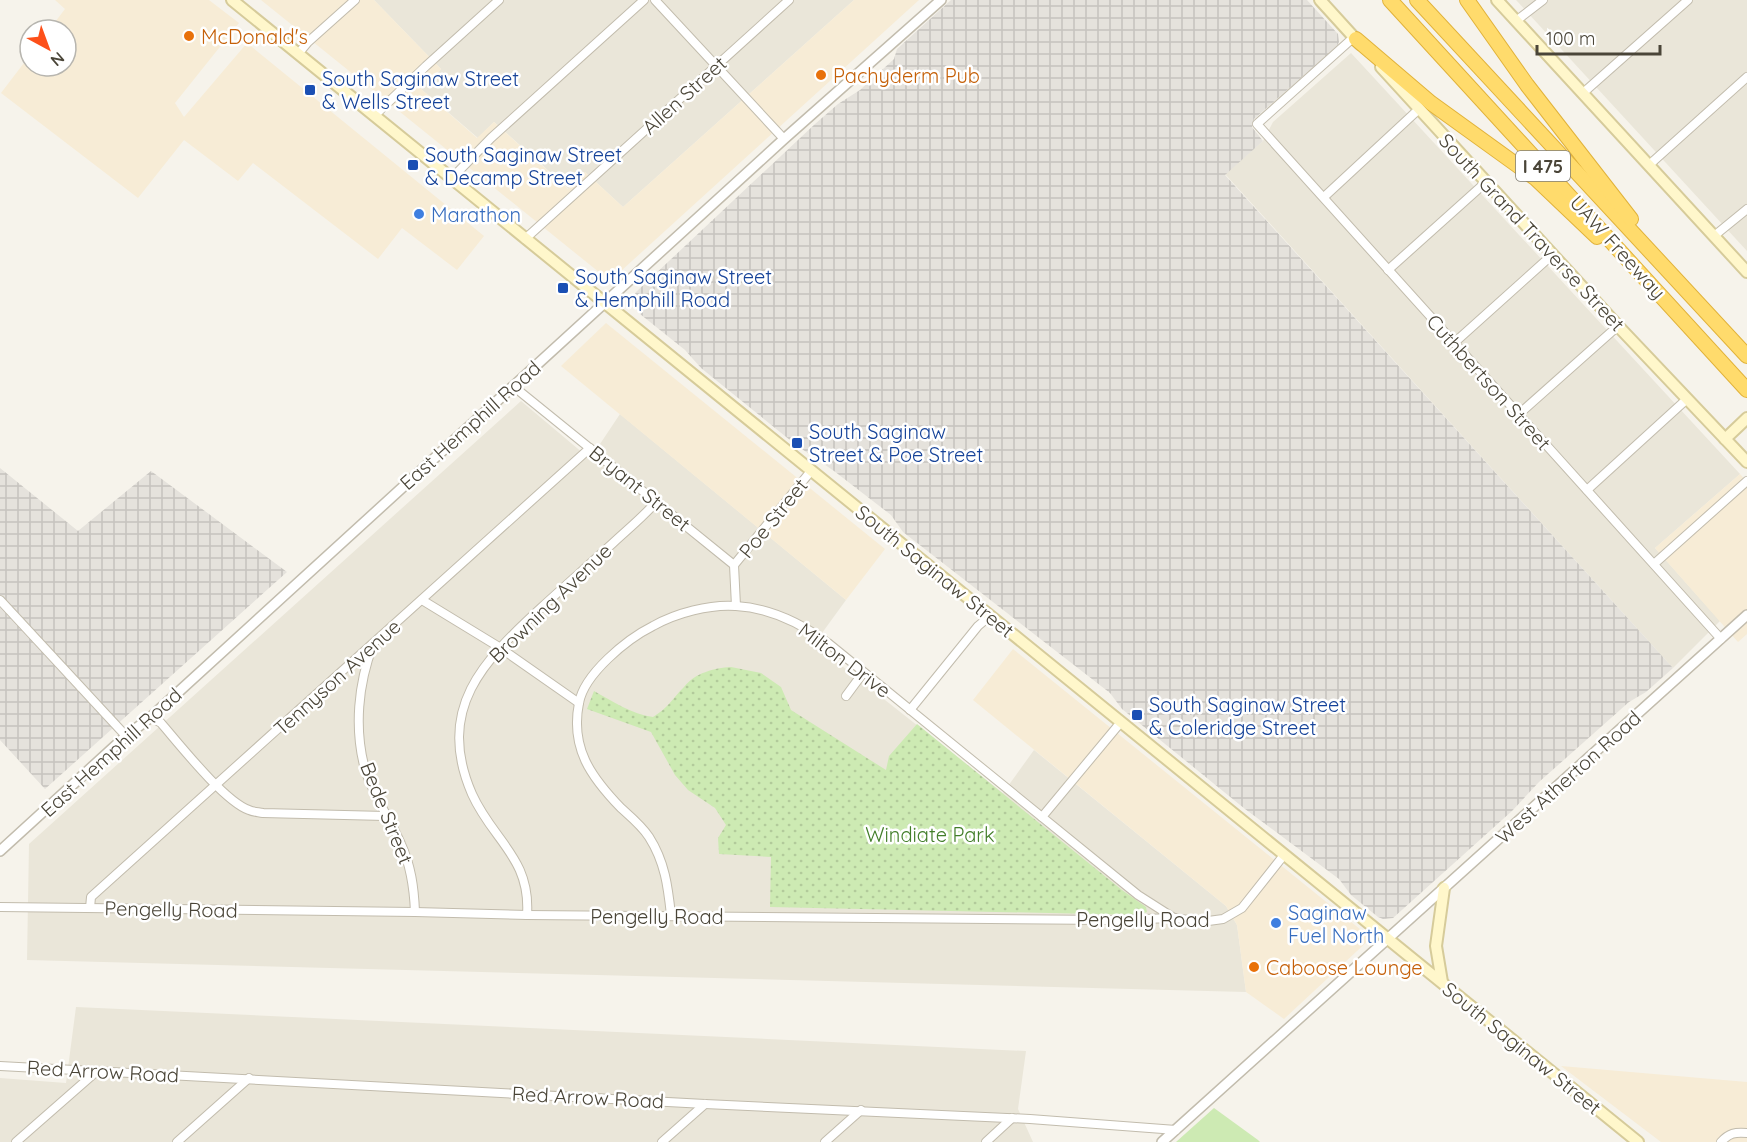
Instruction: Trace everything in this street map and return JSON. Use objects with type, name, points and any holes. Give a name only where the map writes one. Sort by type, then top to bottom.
[{"type":"highway","name":"UAW Freeway","points":[[1390,0],[1745,388]]},
{"type":"highway","name":"UAW Freeway","points":[[1417,0],[1747,356]]},
{"type":"highway","points":[[1467,0],[1527,85],[1606,188],[1718,325]]},
{"type":"highway","points":[[1355,38],[1431,103],[1525,170],[1549,190],[1695,333]]},
{"type":"main road","name":"South Saginaw Street","points":[[232,0],[1638,1142]]},
{"type":"main road","name":"South Grand Traverse Street","points":[[1320,0],[1617,326],[1747,462]]},
{"type":"main road","points":[[1497,0],[1747,272]]},
{"type":"main road","points":[[1725,439],[1747,418]]},
{"type":"main road","points":[[1442,983],[1436,952],[1444,888]]},
{"type":"street","points":[[298,54],[308,42],[355,0]]},
{"type":"street","points":[[374,116],[498,0]]},
{"type":"street","points":[[451,179],[491,138],[644,0]]},
{"type":"street","points":[[655,0],[784,139]]},
{"type":"street","name":"Allen Street","points":[[525,239],[789,0]]},
{"type":"street","name":"East Hemphill Road","points":[[0,851],[126,736],[151,717],[784,139],[941,0]]},
{"type":"street","points":[[1516,21],[1543,0]]},
{"type":"street","points":[[1583,93],[1688,0]]},
{"type":"street","name":"Cuthbertson Street","points":[[1355,38],[1257,124],[1720,639]]},
{"type":"street","points":[[1649,165],[1747,77]]},
{"type":"street","points":[[1324,197],[1419,110]]},
{"type":"street","points":[[1388,270],[1485,183]]},
{"type":"street","points":[[1714,236],[1747,209]]},
{"type":"street","points":[[1454,343],[1552,255]]},
{"type":"street","points":[[1519,414],[1617,326]]},
{"type":"street","name":"Bryant Street","points":[[513,386],[734,565]]},
{"type":"street","points":[[1587,490],[1687,399]]},
{"type":"street","name":"Tennyson Avenue","points":[[90,908],[91,897],[590,448]]},
{"type":"street","name":"Poe Street","points":[[734,565],[811,471]]},
{"type":"street","points":[[1654,564],[1747,481]]},
{"type":"street","name":"Browning Avenue","points":[[527,915],[528,903],[524,878],[517,860],[483,816],[464,773],[459,732],[463,709],[472,686],[499,647],[656,502]]},
{"type":"street","points":[[734,565],[736,606]]},
{"type":"street","points":[[0,600],[126,736]]},
{"type":"street","points":[[422,600],[499,647],[579,703]]},
{"type":"street","name":"Milton Drive","points":[[671,915],[668,882],[661,857],[648,835],[593,776],[580,753],[576,732],[579,703],[588,682],[603,664],[618,650],[653,625],[705,609],[736,606],[765,611],[806,627],[1138,896],[1175,918]]},
{"type":"street","name":"West Atherton Road","points":[[1162,1142],[1747,615]]},
{"type":"street","points":[[910,710],[978,626],[990,616]]},
{"type":"street","name":"Bede Street","points":[[373,644],[364,668],[360,707],[360,735],[365,769],[408,861],[413,878],[416,912]]},
{"type":"street","points":[[846,696],[863,673]]},
{"type":"street","points":[[151,717],[161,723],[220,790],[235,803],[249,810],[263,813],[386,816]]},
{"type":"street","points":[[1042,817],[1120,722]]},
{"type":"street","name":"Pengelly Road","points":[[0,907],[527,915],[1110,920],[1175,918],[1201,922],[1223,919],[1242,908],[1284,855]]},
{"type":"street","name":"Red Arrow Road","points":[[0,1066],[1012,1118],[1139,1125],[1176,1130]]},
{"type":"street","points":[[16,1142],[97,1071]]},
{"type":"street","points":[[177,1142],[249,1078]]},
{"type":"street","points":[[662,1142],[705,1104]]},
{"type":"street","points":[[825,1142],[861,1110]]},
{"type":"street","points":[[986,1142],[1012,1118]]},
{"type":"street","points":[[1720,1142],[1735,1132],[1747,1133]]},
{"type":"shaded area","points":[[55,0],[209,0],[239,23],[175,103],[184,117],[247,43],[484,236],[457,270],[402,228],[378,259],[253,163],[238,181],[184,140],[138,198],[1,93],[18,71],[18,78],[78,78],[78,18],[58,18],[65,9]]},
{"type":"shaded area","points":[[261,0],[374,0],[441,69],[421,89],[477,138],[494,122],[568,189],[585,172],[623,207],[854,0],[919,0],[610,281]]},
{"type":"shaded area","points":[[374,0],[854,0],[623,207],[585,172],[569,189],[494,122],[478,138],[421,89],[441,69]]},
{"type":"shaded area","points":[[951,0],[1307,0],[1338,34],[1339,42],[1254,119],[1252,127],[1263,141],[1225,175],[1673,668],[1646,692],[1629,702],[1539,782],[1512,811],[1393,918],[1378,917],[1351,895],[1339,879],[1245,809],[1122,709],[1110,693],[903,532],[891,515],[796,445],[701,368],[685,350],[640,314],[634,306],[632,300],[636,292],[815,124],[838,104],[860,90],[894,59],[897,49]]},
{"type":"shaded area","points":[[1516,0],[1747,0],[1747,251]]},
{"type":"shaded area","points":[[1351,53],[1740,474],[1655,548],[1720,621],[1673,668],[1225,174],[1263,141],[1273,122]]},
{"type":"shaded area","points":[[606,323],[885,549],[846,600],[561,366]]},
{"type":"shaded area","points":[[521,401],[590,459],[620,414],[846,600],[814,644],[1003,793],[1034,750],[1226,906],[1237,925],[1246,992],[27,960],[29,844]]},
{"type":"shaded area","points":[[0,468],[78,531],[151,471],[287,572],[45,789],[0,740]]},
{"type":"shaded area","points":[[1740,474],[1747,482],[1747,634],[1738,642],[1655,548]]},
{"type":"shaded area","points":[[1013,649],[1371,938],[1284,1019],[1246,992],[1237,925],[1226,906],[973,700]]},
{"type":"shaded area","points":[[76,1007],[1026,1051],[1018,1109],[1033,1142],[0,1142],[0,1078],[66,1083]]},
{"type":"shaded area","points":[[1561,1066],[1747,1082],[1747,1142],[1661,1142]]},
{"type":"green space","name":"Windiate Park","points":[[731,667],[761,673],[781,687],[791,710],[886,770],[889,756],[917,724],[1146,907],[1147,912],[1139,915],[770,907],[771,857],[719,854],[718,838],[726,825],[715,808],[688,790],[675,775],[651,732],[587,709],[594,691],[630,710],[653,717],[694,678],[712,670]]},
{"type":"green space","points":[[1214,1108],[1258,1140],[1260,1142],[1176,1142]]},
{"type":"place","name":"McDonald's","points":[[189,36]]},
{"type":"place","name":"Pachyderm Pub","points":[[821,75]]},
{"type":"place","name":"South Saginaw Street & Wells Street","points":[[310,90]]},
{"type":"place","name":"South Saginaw Street & Decamp Street","points":[[413,165]]},
{"type":"place","name":"Marathon","points":[[419,214]]},
{"type":"place","name":"South Saginaw Street & Hemphill Road","points":[[563,288]]},
{"type":"place","name":"South Saginaw Street & Poe Street","points":[[797,443]]},
{"type":"place","name":"South Saginaw Street & Coleridge Street","points":[[1137,715]]},
{"type":"place","name":"Saginaw Fuel North","points":[[1276,923]]},
{"type":"place","name":"Caboose Lounge","points":[[1254,967]]}]
